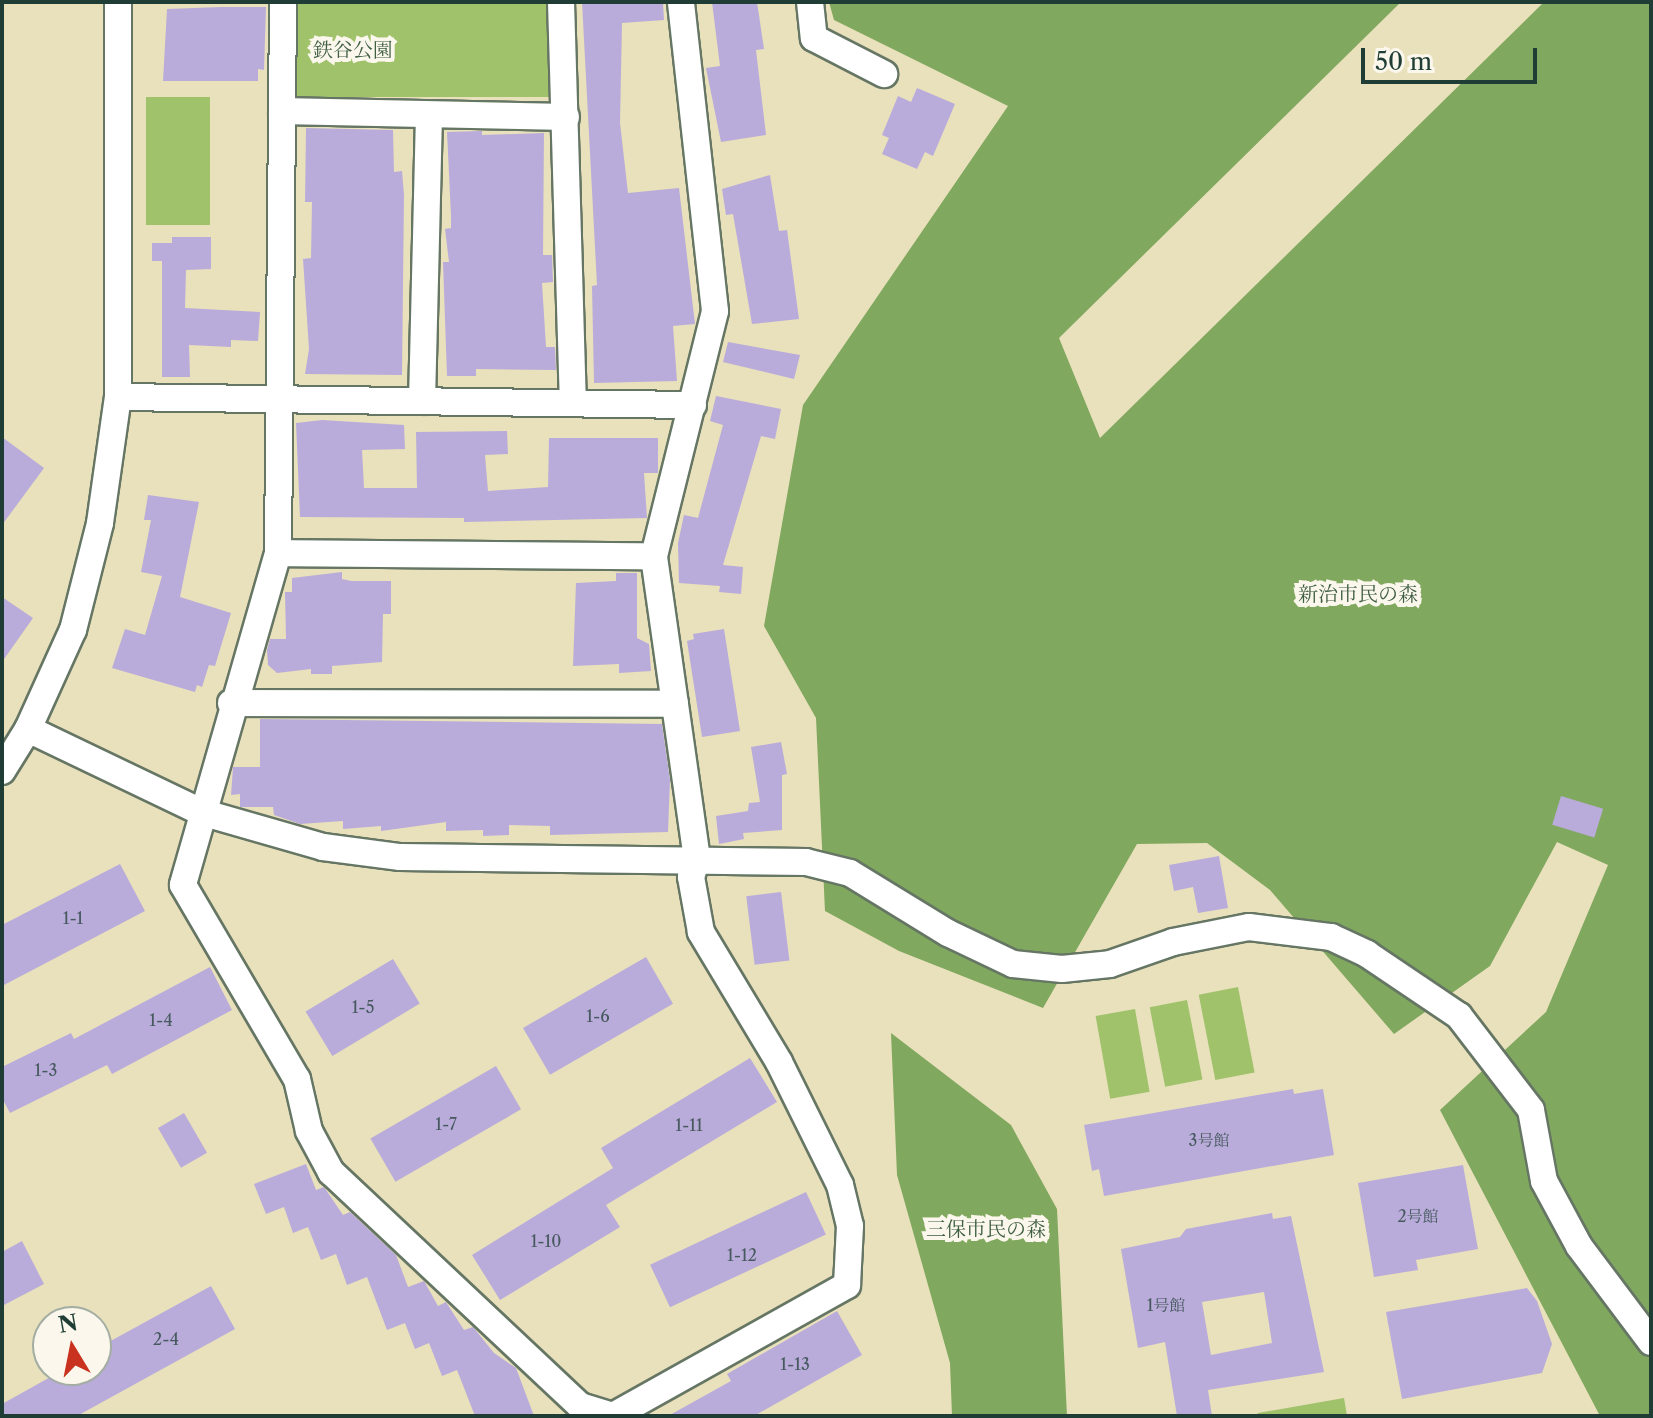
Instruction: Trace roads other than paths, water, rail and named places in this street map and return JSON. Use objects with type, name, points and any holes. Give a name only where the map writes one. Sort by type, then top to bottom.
[{"type":"street","points":[[2,771],[28,729],[73,630],[100,523],[118,397],[118,2]]},
{"type":"street","points":[[283,2],[282,398],[278,553],[231,703],[183,885],[297,1079],[309,1131],[331,1172],[580,1406],[613,1416],[847,1285],[850,1226],[840,1185],[779,1062],[701,932],[691,877],[697,859],[654,556],[715,311],[681,2]]},
{"type":"street","points":[[561,2],[573,402]]},
{"type":"street","points":[[810,2],[814,38],[884,74]]},
{"type":"street","points":[[282,111],[566,117]]},
{"type":"street","points":[[422,401],[429,115]]},
{"type":"street","points":[[118,397],[693,405]]},
{"type":"street","points":[[278,553],[654,556]]},
{"type":"street","points":[[231,703],[675,704]]},
{"type":"street","points":[[28,729],[201,812],[323,847],[400,857],[806,862],[850,873],[948,933],[1013,964],[1062,969],[1110,964],[1173,942],[1249,927],[1331,937],[1367,954],[1459,1016],[1531,1110],[1544,1181],[1579,1246],[1651,1342]]},
{"type":"park label","name":"鉄谷公園","points":[[353,50]]},
{"type":"park label","name":"新治市民の森","points":[[1358,594]]},
{"type":"park label","name":"三保市民の森","points":[[986,1229]]}]
